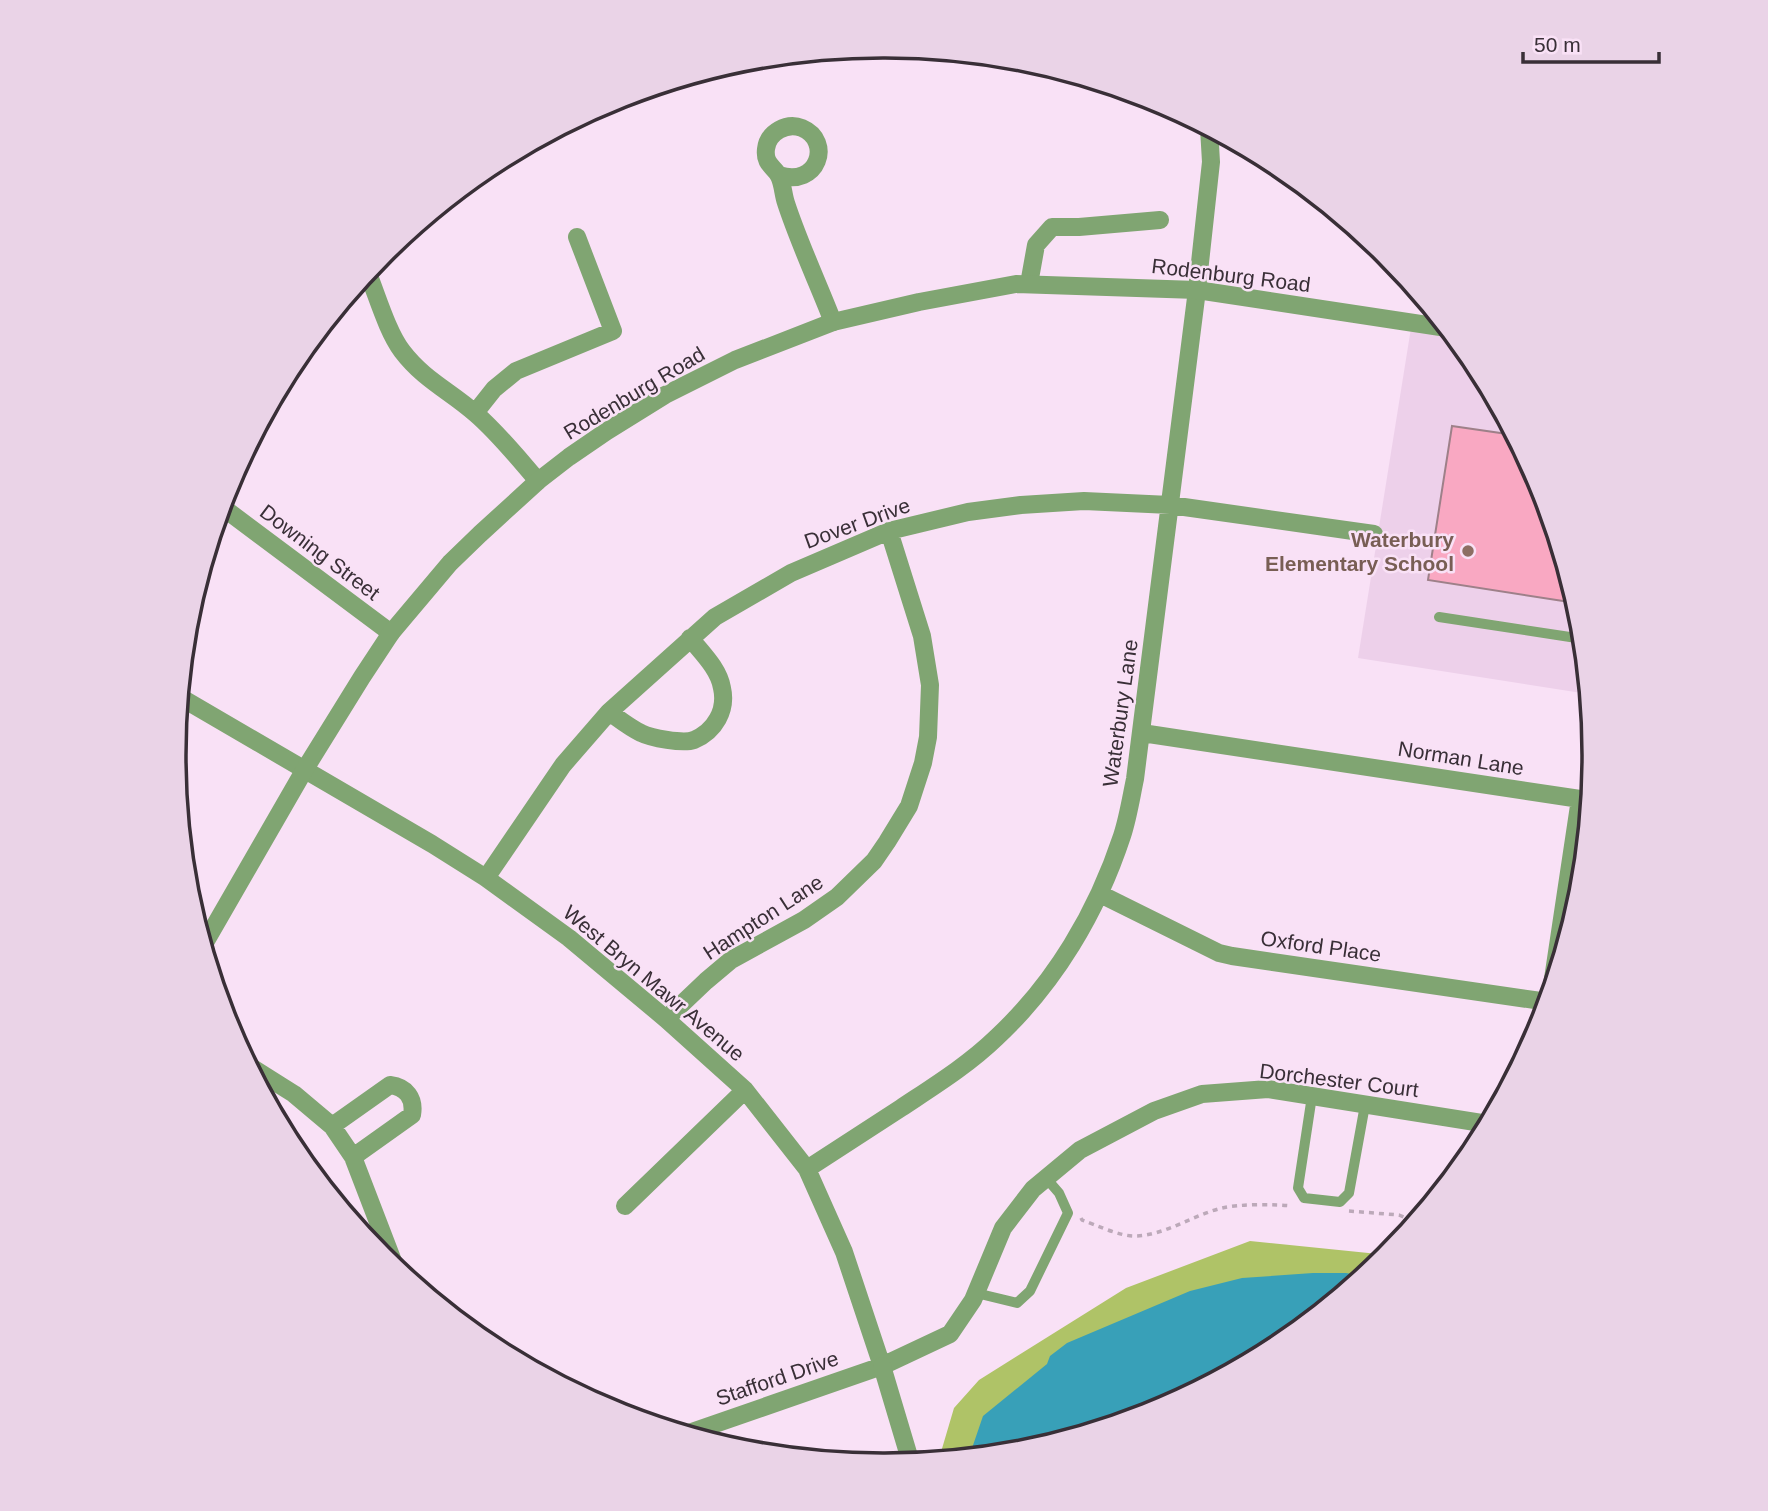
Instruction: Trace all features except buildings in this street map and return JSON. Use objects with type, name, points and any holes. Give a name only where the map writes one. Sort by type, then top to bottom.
[{"type":"street","name":"Waterbury Lane","points":[[807,1169],[942,1081],[997,1038],[1051,977],[1080,933],[1100,894],[1123,835],[1142,733],[1197,290],[1211,162],[1210,139]]},
{"type":"street","points":[[779,175],[785,201],[833,322]]},
{"type":"street","points":[[1029,284],[1036,245],[1052,228],[1160,220]]},
{"type":"street","points":[[475,413],[494,389],[516,371],[613,331],[578,237]]},
{"type":"street","points":[[371,282],[394,338],[417,370],[475,413],[538,481]]},
{"type":"street","name":"Rodenburg Road","points":[[210,934],[305,769],[391,633],[450,563],[538,481],[607,431],[664,395],[735,360],[833,322],[1016,284],[1197,290],[1434,326]]},
{"type":"street","name":"Dover Drive","points":[[486,878],[563,765],[609,712],[715,617],[791,573],[889,531],[968,512],[1084,501],[1170,505],[1374,534]]},
{"type":"street","name":"Downing Street","points":[[230,513],[391,633]]},
{"type":"street","name":"Hampton Lane","points":[[666,1020],[731,960],[804,920],[837,897],[874,860],[909,806],[928,737],[930,684],[922,636],[889,531]]},
{"type":"street","points":[[609,712],[642,733],[668,740],[692,741],[714,726],[723,708],[722,687],[715,670],[691,638]]},
{"type":"street","name":"West Bryn Mawr Avenue","points":[[189,702],[486,878],[569,938],[745,1090],[807,1169],[844,1252],[909,1452]]},
{"type":"street","name":"Norman Lane","points":[[1142,733],[1580,799],[1560,926]]},
{"type":"street","name":"Oxford Place","points":[[1100,894],[1219,953],[1537,1000]]},
{"type":"street","points":[[264,1075],[294,1094],[332,1126],[353,1157],[387,1244]]},
{"type":"street","points":[[332,1126],[390,1085],[403,1088],[408,1093],[413,1107],[412,1115],[353,1157]]},
{"type":"street","name":"Dorchester Court","points":[[882,1366],[950,1334],[973,1300],[1003,1228],[1033,1189],[1080,1150],[1154,1111],[1202,1094],[1268,1089],[1477,1122]]},
{"type":"street","points":[[625,1206],[745,1090]]},
{"type":"street","name":"Stafford Drive","points":[[702,1429],[882,1366]]},
{"type":"lane","points":[[1439,617],[1571,637]]},
{"type":"lane","points":[[1312,1096],[1298,1188],[1304,1198],[1340,1202],[1349,1194],[1366,1105]]},
{"type":"lane","points":[[975,1293],[1017,1303],[1030,1291],[1068,1213],[1059,1193],[1046,1178]]},
{"type":"path","points":[[1077,1210],[1082,1220],[1133,1236],[1164,1230],[1223,1208],[1278,1204],[1302,1206]]},
{"type":"path","points":[[1338,1210],[1399,1215],[1407,1218]]},
{"type":"shaded area","name":"Waterbury Elementary School","points":[[1411,328],[1439,333],[1488,407],[1529,488],[1558,575],[1576,664],[1578,693],[1358,658]]},
{"type":"green space","points":[[1250,1241],[1372,1253],[1309,1309],[1272,1336],[1193,1381],[1151,1400],[1065,1429],[1020,1440],[941,1451],[954,1408],[979,1380],[1126,1288]]},
{"type":"water","points":[[1313,1273],[1351,1274],[1272,1336],[1193,1381],[1151,1400],[1065,1429],[972,1447],[983,1416],[1047,1364],[1050,1356],[1067,1343],[1190,1291],[1242,1278]]},
{"type":"place","name":"Waterbury Elementary School","points":[[1468,551]]}]
